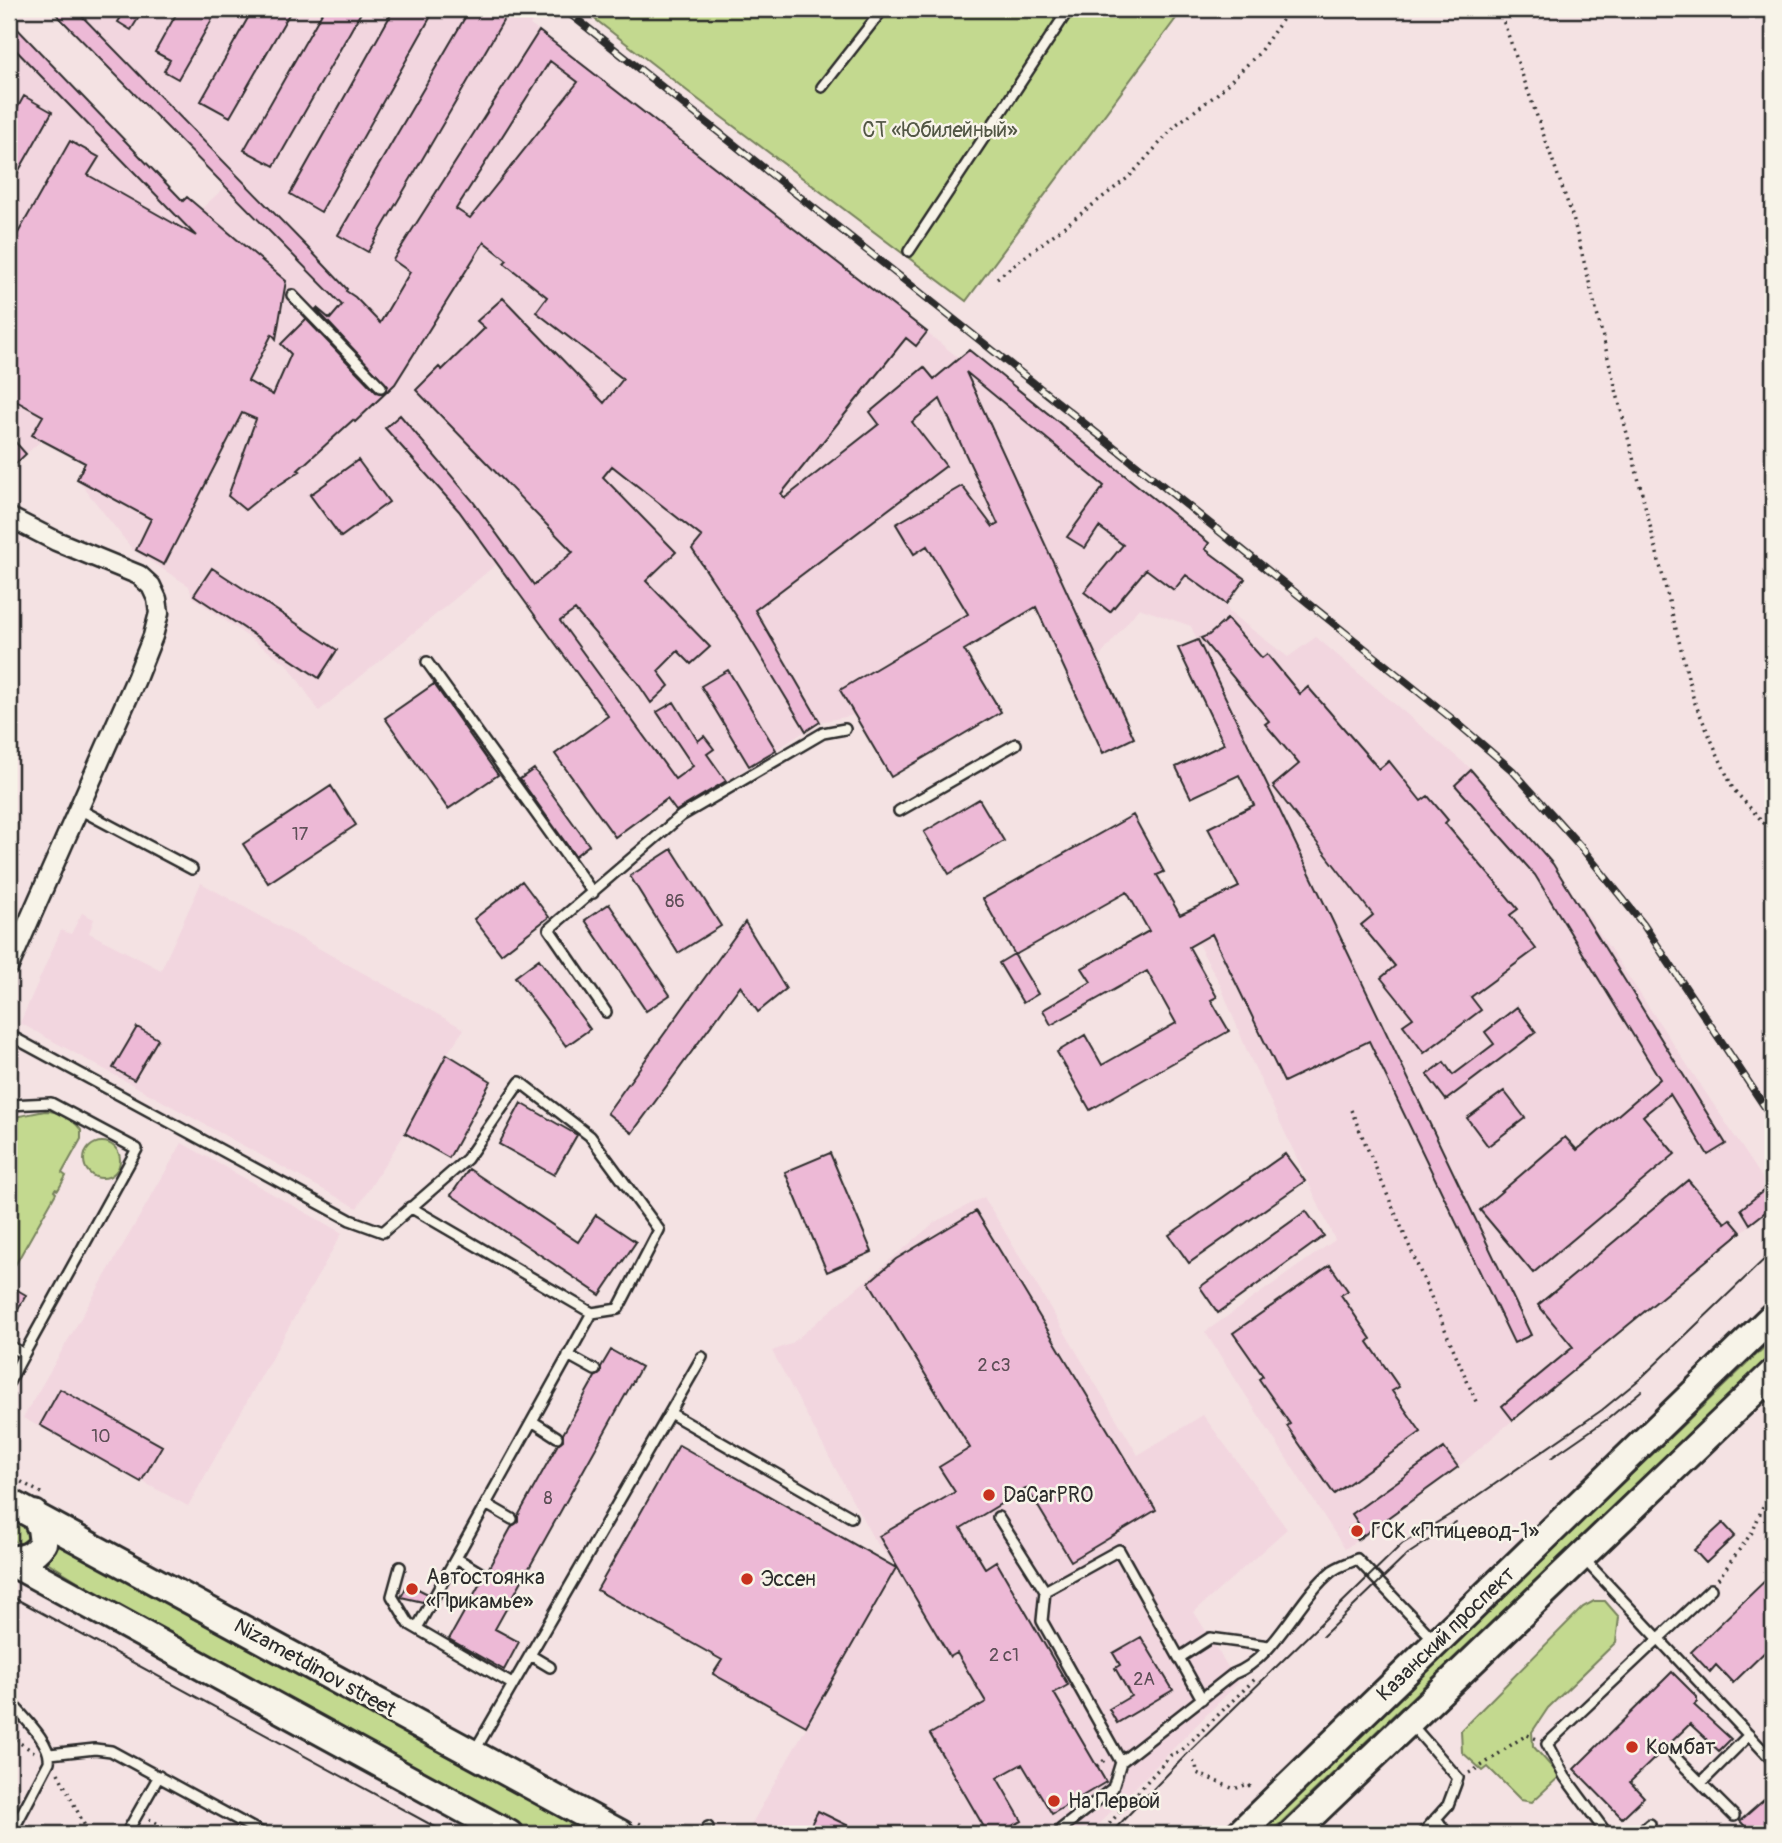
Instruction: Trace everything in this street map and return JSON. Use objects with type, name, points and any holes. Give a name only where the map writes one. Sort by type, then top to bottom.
[{"type":"main road","name":"Казанский проспект","points":[[1239,1834],[1773,1316]]},
{"type":"main road","name":"Казанский проспект","points":[[1292,1834],[1582,1556],[1769,1386]]},
{"type":"main road","name":"Nizametdinov street","points":[[9,1502],[473,1755],[599,1827],[621,1834]]},
{"type":"main road","points":[[9,1560],[35,1554],[43,1543],[41,1528],[34,1514]]},
{"type":"main road","points":[[9,1560],[509,1834]]},
{"type":"street","points":[[9,517],[56,541],[139,575],[151,586],[159,613],[141,668],[9,966]]},
{"type":"lane","points":[[822,87],[883,9]]},
{"type":"lane","points":[[909,251],[1069,9]]},
{"type":"lane","points":[[292,295],[382,387]]},
{"type":"lane","points":[[427,662],[593,893]]},
{"type":"lane","points":[[606,1012],[549,929],[681,816],[823,733],[845,729]]},
{"type":"lane","points":[[899,811],[1016,744]]},
{"type":"lane","points":[[79,809],[192,869]]},
{"type":"lane","points":[[9,1035],[349,1220],[383,1232],[410,1207],[467,1159],[520,1082],[590,1136],[659,1230],[618,1309],[592,1313],[410,1207]]},
{"type":"lane","points":[[9,1105],[51,1103],[137,1149],[9,1382]]},
{"type":"lane","points":[[417,1628],[592,1313]]},
{"type":"lane","points":[[9,1346],[24,1354]]},
{"type":"lane","points":[[568,1355],[595,1370]]},
{"type":"lane","points":[[473,1755],[702,1357]]},
{"type":"lane","points":[[670,1413],[851,1517]]},
{"type":"lane","points":[[532,1421],[557,1437]]},
{"type":"lane","points":[[486,1504],[512,1519]]},
{"type":"lane","points":[[998,1517],[1045,1591],[1042,1621],[1121,1762]]},
{"type":"lane","points":[[1045,1591],[1119,1550],[1202,1699]]},
{"type":"lane","points":[[1582,1556],[1773,1761]]},
{"type":"lane","points":[[456,1558],[481,1573]]},
{"type":"lane","points":[[1061,1829],[1113,1788],[1121,1762],[1233,1674],[1244,1670],[1269,1646],[1315,1587],[1334,1569],[1357,1559],[1436,1643]]},
{"type":"lane","points":[[400,1567],[392,1596],[409,1624],[512,1684]]},
{"type":"lane","points":[[1607,1834],[1565,1777],[1547,1744],[1712,1589]]},
{"type":"lane","points":[[1179,1658],[1210,1638],[1269,1646]]},
{"type":"lane","points":[[530,1655],[550,1667]]},
{"type":"lane","points":[[9,1700],[45,1744],[50,1758],[11,1834]]},
{"type":"lane","points":[[1409,1722],[1458,1779],[1448,1805],[1422,1834]]},
{"type":"lane","points":[[1701,1783],[1749,1735]]},
{"type":"lane","points":[[50,1758],[103,1749],[122,1755],[264,1834]]},
{"type":"lane","points":[[1674,1756],[1734,1816]]},
{"type":"lane","points":[[126,1834],[159,1776]]},
{"type":"lane","points":[[1436,1818],[1447,1834]]},
{"type":"lane","points":[[1639,1834],[1650,1824]]},
{"type":"path","points":[[998,278],[1129,177],[1177,124],[1216,95],[1258,54],[1290,9]]},
{"type":"path","points":[[1499,9],[1573,218],[1694,701],[1733,789],[1773,833]]},
{"type":"path","points":[[1351,1110],[1477,1404]]},
{"type":"path","points":[[1712,1589],[1753,1531],[1773,1481]]},
{"type":"path","points":[[1100,1834],[1171,1755],[1182,1750],[1245,1688]]},
{"type":"path","points":[[1458,1779],[1483,1766],[1510,1744],[1527,1735],[1547,1744]]},
{"type":"path","points":[[9,1736],[50,1758],[89,1834]]},
{"type":"path","points":[[1182,1750],[1187,1754]]},
{"type":"path","points":[[1193,1761],[1197,1773],[1223,1785],[1234,1789],[1248,1784]]},
{"type":"path","points":[[138,1813],[176,1834]]},
{"type":"shaded area","points":[[51,9],[539,9],[530,25],[569,52],[959,358],[969,350],[1209,543],[1205,549],[1245,579],[1226,604],[1229,612],[1288,657],[1316,637],[1471,769],[1553,863],[1773,1194],[1773,1206],[1458,1467],[1345,1549],[1205,1332],[1335,1240],[1247,1051],[1219,982],[1182,915],[1283,867],[1239,775],[1191,798],[1176,767],[1224,743],[1178,648],[1197,640],[1191,626],[1139,608],[1098,659],[1134,738],[1103,753],[1036,608],[855,715],[820,722],[677,812],[498,563],[319,711],[288,665],[192,597],[189,586],[133,550],[77,479],[84,463],[42,440],[11,467],[9,465],[9,20],[183,201],[187,197],[201,209],[225,187]]},
{"type":"shaded area","points":[[201,883],[464,1029],[447,1054],[405,1133],[357,1208],[20,1023],[61,930],[71,934],[82,913],[94,919],[89,933],[161,970]]},
{"type":"shaded area","points":[[182,1143],[342,1233],[188,1506],[23,1418]]},
{"type":"shaded area","points":[[984,1197],[1138,1455],[1203,1415],[1287,1529],[1194,1612],[1238,1683],[1089,1834],[746,1834],[896,1568],[873,1538],[772,1351],[791,1344],[935,1222]]},
{"type":"green space","name":"СТ «Юбилейный»","points":[[582,9],[1183,9],[966,301]]},
{"type":"green space","points":[[45,1111],[56,1112],[74,1122],[81,1130],[81,1139],[62,1173],[66,1176],[58,1190],[55,1189],[56,1193],[9,1276],[9,1118]]},
{"type":"green space","points":[[102,1142],[115,1147],[120,1160],[115,1173],[102,1178],[89,1173],[84,1160],[89,1147]]},
{"type":"green space","points":[[1773,1339],[1773,1353],[1269,1834],[1255,1834]]},
{"type":"green space","points":[[9,1514],[35,1531],[28,1543],[18,1543],[9,1538]]},
{"type":"green space","points":[[54,1538],[592,1829],[593,1834],[535,1834],[135,1617],[44,1560],[55,1551]]},
{"type":"green space","points":[[1594,1601],[1605,1601],[1619,1617],[1616,1642],[1548,1708],[1532,1732],[1533,1746],[1560,1776],[1532,1802],[1521,1800],[1488,1767],[1483,1771],[1462,1752],[1461,1730],[1583,1607]]},
{"type":"building","points":[[51,9],[75,9],[380,323],[410,272],[393,260],[539,31],[927,332],[916,346],[906,338],[781,494],[785,498],[879,424],[870,412],[924,367],[934,379],[969,350],[1209,543],[1205,549],[1245,579],[1226,604],[1186,575],[1174,590],[1146,569],[1110,612],[1084,592],[1123,545],[1099,527],[1085,548],[1067,537],[1104,486],[966,372],[1134,738],[1103,753],[1036,607],[964,650],[1001,712],[891,777],[840,690],[968,614],[927,546],[914,554],[896,524],[962,486],[993,527],[998,524],[940,399],[912,422],[946,466],[755,610],[820,722],[806,731],[739,620],[692,549],[702,537],[612,466],[603,477],[676,552],[646,581],[710,647],[691,664],[678,651],[658,671],[669,686],[651,703],[637,682],[575,610],[560,621],[675,779],[693,766],[657,712],[674,702],[698,741],[704,736],[714,749],[707,754],[726,781],[676,811],[667,799],[615,837],[555,754],[608,716],[459,511],[385,428],[400,415],[472,500],[534,585],[573,552],[416,390],[439,367],[442,370],[485,328],[477,321],[503,298],[604,403],[623,379],[536,312],[547,297],[504,263],[507,260],[484,242],[395,384],[298,470],[300,471],[272,488],[245,510],[228,496],[256,419],[242,413],[164,565],[136,550],[151,519],[77,479],[85,463],[32,435],[43,416],[9,397],[9,249],[70,141],[99,157],[88,175],[196,236],[9,43],[9,20],[183,201],[187,197],[286,281],[276,339],[272,334],[248,381],[273,395],[291,354],[281,344],[306,319],[376,392],[383,394],[388,386],[316,309],[330,319],[342,305]],"holes":[[[550,61],[578,82],[470,218],[456,209]]]},
{"type":"building","points":[[126,9],[144,9],[131,30],[118,22]]},
{"type":"building","points":[[179,9],[218,9],[178,79],[164,71],[170,60],[155,52]]},
{"type":"building","points":[[253,9],[292,9],[230,117],[201,101]]},
{"type":"building","points":[[324,9],[363,9],[274,166],[244,150]]},
{"type":"building","points":[[394,9],[435,9],[321,212],[290,194]]},
{"type":"building","points":[[470,9],[510,9],[368,252],[338,235]]},
{"type":"building","points":[[24,96],[52,112],[9,188],[9,123]]},
{"type":"building","points":[[9,435],[26,454],[9,470]]},
{"type":"building","points":[[358,460],[389,502],[341,537],[310,495]]},
{"type":"building","points":[[212,568],[337,650],[319,678],[194,595]]},
{"type":"building","points":[[1227,619],[1262,658],[1267,654],[1300,694],[1308,687],[1379,769],[1389,761],[1421,801],[1428,796],[1448,820],[1445,823],[1518,909],[1510,915],[1536,949],[1471,997],[1481,1010],[1424,1053],[1403,1025],[1413,1018],[1381,978],[1395,966],[1361,925],[1373,915],[1273,786],[1299,764],[1265,724],[1269,721],[1201,638],[1209,635]]},
{"type":"building","points":[[1198,640],[1531,1335],[1514,1343],[1369,1041],[1284,1082],[1212,934],[1189,947],[1217,997],[1211,1000],[1229,1031],[1090,1110],[1057,1052],[1085,1035],[1102,1065],[1176,1023],[1147,971],[1051,1025],[1043,1010],[1091,982],[1082,968],[1149,931],[1127,892],[1015,955],[983,899],[1133,815],[1164,872],[1157,875],[1180,915],[1239,887],[1208,828],[1254,805],[1239,775],[1191,798],[1176,767],[1224,744],[1178,648]]},
{"type":"building","points":[[728,670],[776,750],[749,766],[701,686]]},
{"type":"building","points":[[434,684],[498,775],[448,809],[385,718]]},
{"type":"building","points":[[534,769],[589,845],[575,856],[520,779]]},
{"type":"building","points":[[1471,770],[1553,864],[1726,1144],[1708,1155],[1670,1094],[1643,1116],[1675,1154],[1533,1273],[1480,1210],[1565,1137],[1577,1150],[1660,1079],[1535,875],[1455,785]]},
{"type":"building","points":[[331,786],[356,825],[268,883],[243,844]]},
{"type":"building","points":[[979,799],[1004,841],[949,874],[924,832]]},
{"type":"building","points":[[672,849],[721,926],[678,953],[630,876]]},
{"type":"building","points":[[522,881],[549,917],[501,954],[474,919]]},
{"type":"building","points":[[609,904],[670,995],[646,1011],[585,920]]},
{"type":"building","points":[[745,922],[786,989],[758,1012],[740,986],[632,1133],[607,1113]]},
{"type":"building","points":[[1014,954],[1038,994],[1023,1003],[999,963]]},
{"type":"building","points":[[539,959],[590,1029],[566,1046],[515,977]]},
{"type":"building","points":[[1517,1007],[1536,1032],[1446,1100],[1427,1075],[1444,1062],[1453,1075],[1494,1044],[1485,1032]]},
{"type":"building","points":[[137,1027],[158,1039],[134,1080],[113,1068]]},
{"type":"building","points":[[447,1054],[491,1081],[449,1158],[405,1133]]},
{"type":"building","points":[[1504,1091],[1525,1118],[1488,1146],[1467,1118]]},
{"type":"building","points":[[521,1103],[577,1135],[554,1175],[499,1144]]},
{"type":"building","points":[[830,1153],[872,1252],[827,1272],[785,1172]]},
{"type":"building","points":[[1285,1154],[1305,1181],[1189,1263],[1169,1235]]},
{"type":"building","points":[[469,1169],[578,1242],[596,1215],[636,1242],[600,1295],[451,1195]]},
{"type":"building","points":[[1688,1180],[1725,1223],[1730,1219],[1741,1232],[1513,1420],[1502,1406],[1573,1347],[1538,1305]]},
{"type":"building","points":[[1773,1183],[1773,1206],[1750,1224],[1741,1209]]},
{"type":"building","points":[[976,1211],[1156,1510],[1071,1561],[1027,1488],[961,1528],[985,1568],[996,1561],[1068,1685],[1054,1693],[1106,1782],[1052,1814],[1022,1764],[997,1778],[1022,1821],[998,1834],[988,1834],[930,1734],[986,1702],[957,1653],[950,1657],[879,1536],[955,1492],[939,1467],[970,1448],[869,1282],[896,1259]]},
{"type":"building","points":[[1306,1211],[1324,1236],[1218,1313],[1200,1287]]},
{"type":"building","points":[[1330,1265],[1348,1291],[1341,1295],[1371,1339],[1368,1342],[1399,1387],[1392,1391],[1421,1432],[1334,1494],[1287,1426],[1290,1424],[1259,1379],[1263,1376],[1233,1333]]},
{"type":"building","points":[[9,1285],[26,1295],[9,1326]]},
{"type":"building","points":[[611,1350],[641,1367],[495,1629],[519,1642],[504,1670],[449,1639],[482,1580],[487,1576],[487,1571],[512,1526],[518,1522],[518,1516],[558,1444],[563,1440],[563,1434],[595,1377],[601,1373],[601,1367]]},
{"type":"building","points":[[60,1389],[162,1446],[141,1482],[40,1425]]},
{"type":"building","name":"Эссен","points":[[679,1445],[896,1568],[806,1726],[713,1674],[722,1660],[597,1590]]},
{"type":"building","points":[[1444,1448],[1458,1467],[1357,1540],[1349,1529],[1358,1523],[1352,1514]]},
{"type":"building","points":[[1723,1523],[1735,1536],[1706,1563],[1694,1550]]},
{"type":"building","points":[[1773,1573],[1773,1644],[1733,1683],[1716,1665],[1710,1672],[1691,1652]]},
{"type":"building","name":"Автостоянка «Прикамье»","points":[[408,1584],[428,1594],[423,1602],[401,1597]]},
{"type":"building","points":[[1141,1637],[1173,1690],[1117,1723],[1109,1709],[1131,1696],[1115,1668],[1120,1665],[1113,1653]]},
{"type":"building","name":"Комбат","points":[[1672,1672],[1697,1697],[1694,1705],[1731,1739],[1719,1751],[1690,1724],[1630,1782],[1644,1797],[1622,1818],[1574,1769]]},
{"type":"building","points":[[1773,1792],[1773,1834],[1752,1834],[1740,1821]]},
{"type":"building","points":[[818,1811],[865,1834],[806,1834]]},
{"type":"tram line","points":[[1110,1834],[1187,1754],[1402,1544],[1456,1511],[1602,1410],[1641,1378],[1773,1251]]},
{"type":"tram line","points":[[1551,1458],[1609,1418],[1641,1391]]},
{"type":"tram line","points":[[1323,1636],[1408,1554],[1456,1522]]},
{"type":"tram line","points":[[9,1595],[448,1834]]},
{"type":"railway","points":[[564,9],[1188,506],[1512,770],[1581,847],[1643,924],[1773,1119]]},
{"type":"place","name":"DaCarPRO","points":[[989,1495]]},
{"type":"place","name":"ГСК «Птицевод-1»","points":[[1357,1531]]},
{"type":"place","name":"Эссен","points":[[747,1579]]},
{"type":"place","name":"Автостоянка «Прикамье»","points":[[412,1589]]},
{"type":"place","name":"Комбат","points":[[1632,1747]]},
{"type":"place","name":"На Первой","points":[[1054,1801]]}]
